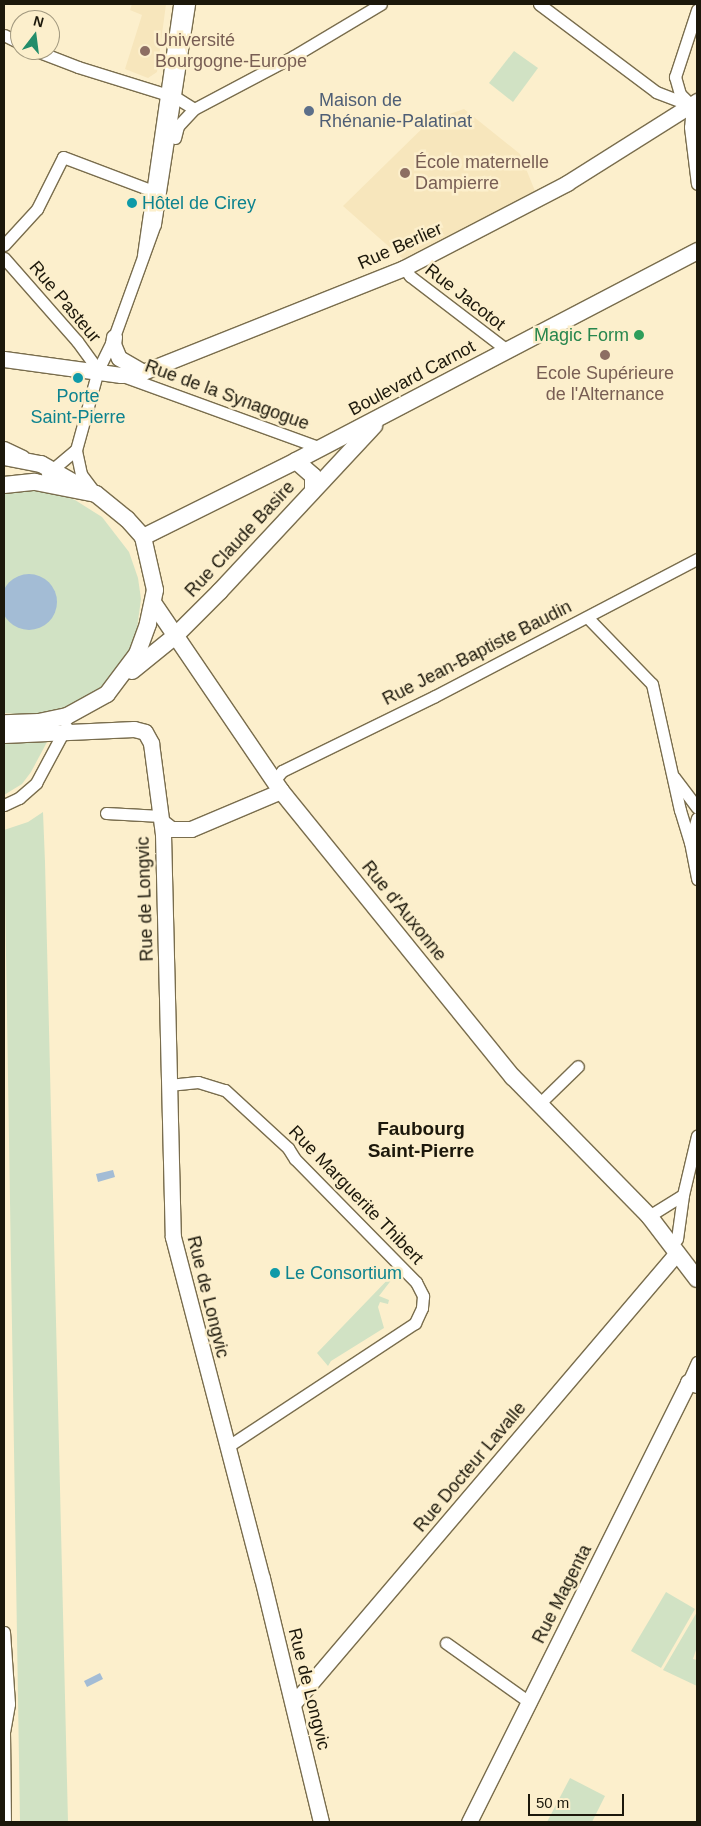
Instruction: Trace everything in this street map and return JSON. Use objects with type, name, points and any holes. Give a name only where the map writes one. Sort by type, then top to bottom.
[{"type":"main road","name":"Boulevard Carnot","points":[[143,537],[384,416],[697,251]]},
{"type":"main road","name":"Rue Claude Basire","points":[[4,722],[22,723],[55,720],[80,711],[119,682],[174,637],[384,416]]},
{"type":"main road","points":[[4,457],[29,459],[53,470],[91,492],[127,519],[143,537],[155,577],[154,604],[137,654],[119,682]]},
{"type":"main road","points":[[296,461],[313,476],[313,490]]},
{"type":"main road","points":[[4,485],[35,482],[91,492]]},
{"type":"main road","name":"Rue d'Auxonne","points":[[154,604],[174,637],[278,786],[513,1077],[650,1218],[676,1247],[697,1279]]},
{"type":"main road","points":[[676,1247],[697,1266]]},
{"type":"main road","name":"Rue d'Auxonne","points":[[676,1247],[697,1262]]},
{"type":"street","points":[[142,256],[143,237],[170,97],[179,4]]},
{"type":"street","points":[[164,181],[160,162],[168,106],[189,4]]},
{"type":"street","points":[[91,492],[81,474],[76,450],[98,370],[114,337],[142,256],[150,242],[178,126],[194,109],[294,56],[381,4]]},
{"type":"street","points":[[539,4],[656,92],[696,105]]},
{"type":"street","points":[[696,105],[680,94],[675,77],[697,10]]},
{"type":"street","points":[[60,59],[170,97],[194,109]]},
{"type":"street","points":[[696,105],[690,127],[697,184]]},
{"type":"street","name":"Rue Berlier","points":[[4,359],[98,370],[120,375],[142,372],[404,268],[567,183],[696,105]]},
{"type":"street","points":[[4,245],[37,210],[63,157],[153,191]]},
{"type":"street","name":"Rue Pasteur","points":[[4,258],[77,341],[98,370]]},
{"type":"street","name":"Rue Jacotot","points":[[404,268],[410,276],[508,350]]},
{"type":"street","points":[[114,337],[113,344],[119,358],[142,372]]},
{"type":"street","name":"Rue de la Synagogue","points":[[120,375],[321,448]]},
{"type":"street","points":[[4,447],[29,459]]},
{"type":"street","points":[[35,482],[53,470],[76,450]]},
{"type":"street","name":"Rue Jean-Baptiste Baudin","points":[[278,786],[282,771],[587,617],[697,559]]},
{"type":"street","points":[[587,617],[652,684],[697,879]]},
{"type":"street","points":[[4,805],[19,798],[36,783],[62,733],[80,711]]},
{"type":"street","name":"Rue de Longvic","points":[[62,733],[134,729],[145,732],[151,743],[161,819],[173,1237],[293,1704],[321,1822]]},
{"type":"street","points":[[4,735],[62,733]]},
{"type":"street","points":[[671,773],[697,807]]},
{"type":"street","points":[[106,813],[161,819],[171,829],[191,828],[278,786]]},
{"type":"street","points":[[690,842],[697,818]]},
{"type":"street","points":[[539,1104],[578,1066]]},
{"type":"street","name":"Rue Marguerite Thibert","points":[[169,1085],[198,1082],[224,1090],[288,1148],[416,1282],[422,1296],[422,1308],[415,1323],[227,1446]]},
{"type":"street","points":[[676,1247],[683,1195],[697,1136]]},
{"type":"street","points":[[650,1218],[683,1195]]},
{"type":"street","name":"Rue Docteur Lavalle","points":[[293,1704],[676,1247]]},
{"type":"street","points":[[693,1384],[697,1362]]},
{"type":"street","name":"Rue Magenta","points":[[469,1822],[693,1384]]},
{"type":"street","points":[[4,1632],[9,1704],[4,1731],[5,1822]]},
{"type":"street","points":[[446,1643],[529,1702]]},
{"type":"shaded area","name":"Université Bourgogne-Europe","points":[[132,4],[166,4],[157,72],[148,78],[125,69],[142,15],[130,10]]},
{"type":"shaded area","points":[[464,109],[520,154],[535,191],[403,259],[343,206],[439,112],[444,116]]},
{"type":"green space","points":[[514,51],[538,68],[513,102],[489,83]]},
{"type":"green space","points":[[25,489],[50,491],[75,500],[102,517],[129,552],[138,578],[141,599],[136,636],[127,657],[102,688],[59,711],[29,715],[4,713],[4,492]]},
{"type":"green space","points":[[4,739],[47,742],[31,772],[22,784],[4,795]]},
{"type":"green space","points":[[43,812],[68,1822],[20,1822],[4,830],[28,822]]},
{"type":"green space","points":[[395,1272],[396,1274],[379,1296],[389,1300],[388,1304],[380,1302],[378,1307],[384,1328],[331,1361],[328,1366],[317,1353]]},
{"type":"green space","points":[[666,1592],[695,1609],[661,1668],[631,1651]]},
{"type":"green space","points":[[697,1612],[697,1647],[693,1659],[697,1660],[697,1686],[663,1670]]},
{"type":"green space","points":[[570,1778],[605,1796],[592,1822],[547,1822]]},
{"type":"water","points":[[29,574],[40,576],[49,582],[55,591],[57,602],[55,613],[49,622],[40,628],[29,630],[18,628],[9,622],[3,613],[1,602],[3,591],[9,582],[18,576]]},
{"type":"water","points":[[113,1170],[115,1177],[98,1182],[96,1174]]},
{"type":"water","points":[[100,1673],[103,1679],[87,1687],[84,1681]]},
{"type":"place","name":"Université Bourgogne-Europe","points":[[145,51]]},
{"type":"place","name":"Maison de Rhénanie-Palatinat","points":[[309,111]]},
{"type":"place","name":"École maternelle Dampierre","points":[[405,173]]},
{"type":"place","name":"Hôtel de Cirey","points":[[132,203]]},
{"type":"place","name":"Magic Form","points":[[639,335]]},
{"type":"place","name":"Ecole Supérieure de l'Alternance","points":[[605,355]]},
{"type":"place","name":"Porte Saint-Pierre","points":[[78,378]]},
{"type":"place","name":"Le Consortium","points":[[275,1273]]},
{"type":"district","name":"Faubourg Saint-Pierre","points":[[421,1140]]}]
